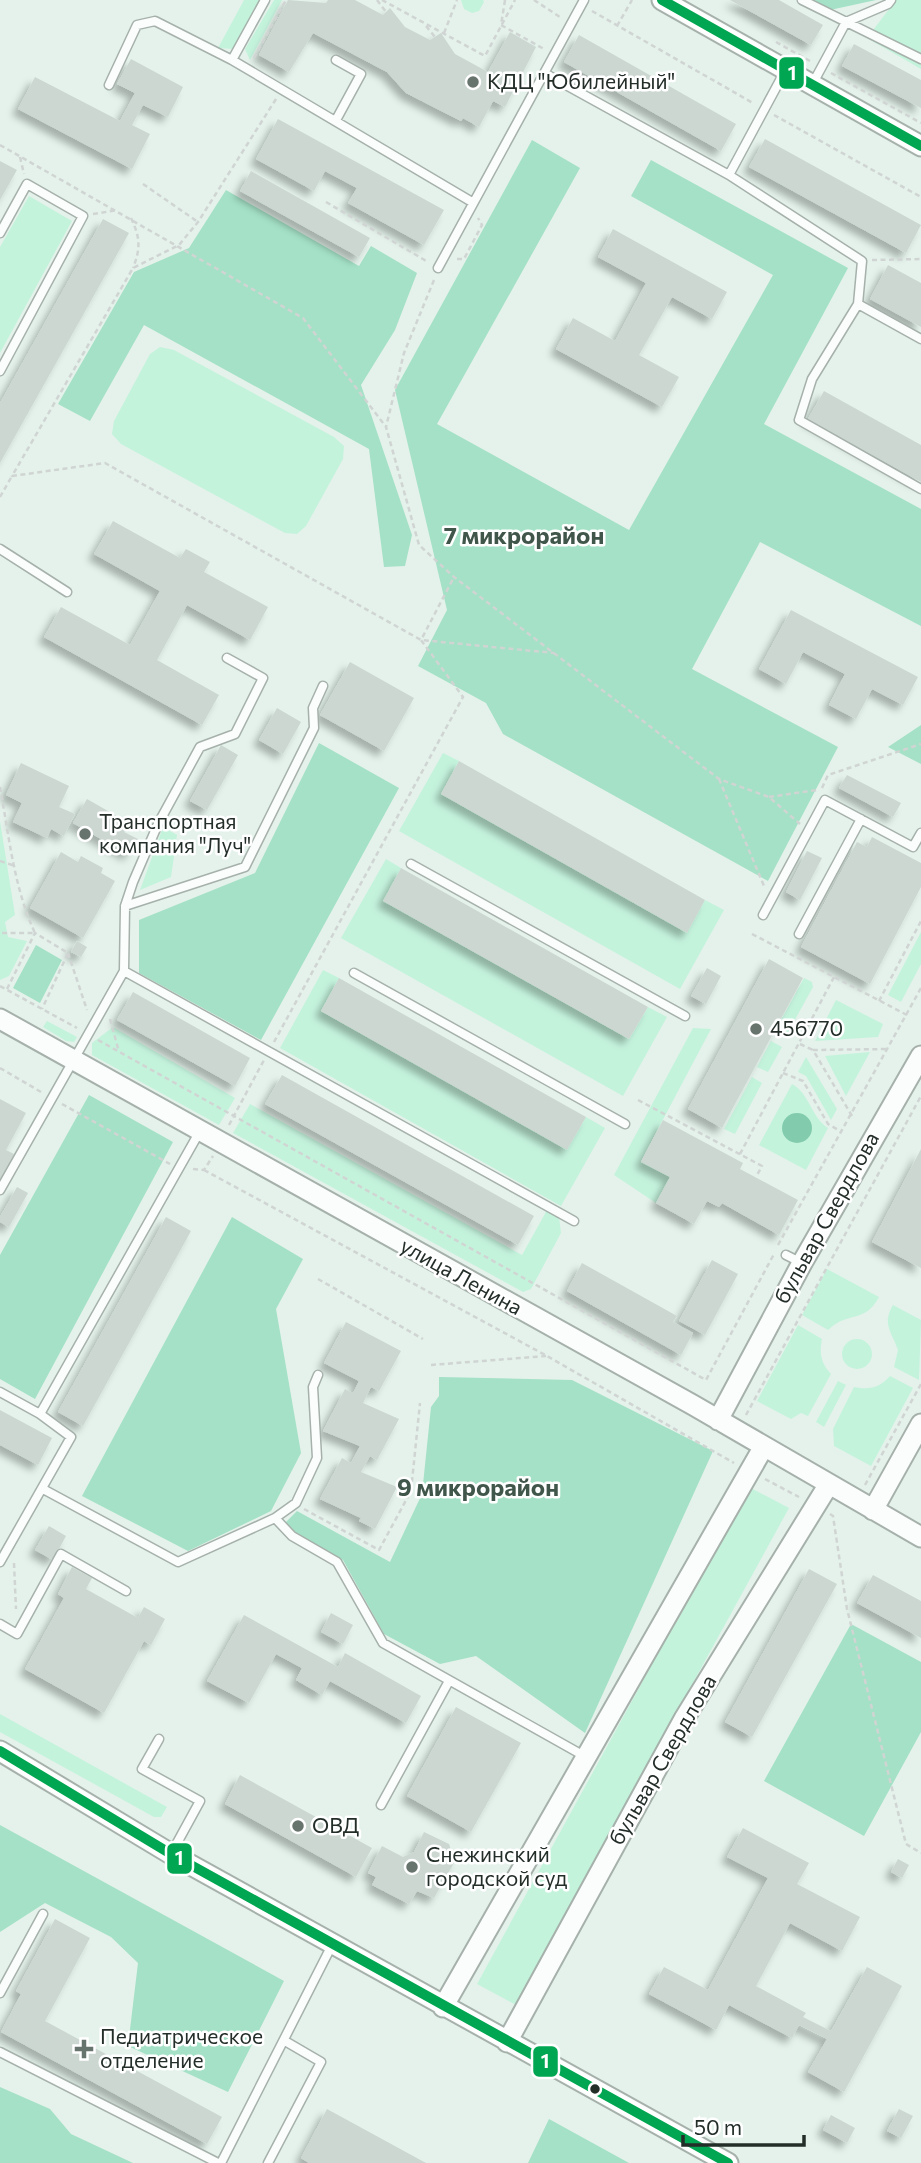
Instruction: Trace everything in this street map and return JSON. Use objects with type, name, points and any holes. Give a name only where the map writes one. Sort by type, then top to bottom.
[{"type":"street","points":[[662,0],[921,146]]},
{"type":"street","name":"улица Ленина","points":[[0,1019],[921,1536]]},
{"type":"street","name":"бульвар Свердлова","points":[[718,1420],[794,1259],[921,1056]]},
{"type":"street","points":[[873,1510],[921,1424]]},
{"type":"street","points":[[443,2007],[763,1448]]},
{"type":"street","name":"бульвар Свердлова","points":[[507,2042],[684,1719],[829,1484]]},
{"type":"street","points":[[0,1751],[171,1854],[728,2163]]},
{"type":"lane","points":[[232,60],[265,0]]},
{"type":"lane","points":[[802,0],[921,59]]},
{"type":"lane","points":[[812,86],[846,22],[891,0]]},
{"type":"lane","points":[[438,268],[583,3]]},
{"type":"lane","points":[[108,85],[137,25],[155,21],[248,69],[472,202]]},
{"type":"lane","points":[[336,60],[361,74],[336,120]]},
{"type":"lane","points":[[729,175],[785,71]]},
{"type":"lane","points":[[546,74],[729,175],[862,261],[858,304],[812,379],[799,420],[921,489]]},
{"type":"lane","points":[[0,233],[27,184],[83,216],[0,370]]},
{"type":"lane","points":[[858,304],[921,339]]},
{"type":"lane","points":[[0,548],[67,592]]},
{"type":"lane","points":[[0,1190],[124,971],[125,906],[158,824],[200,747],[235,734],[263,678],[227,658]]},
{"type":"lane","points":[[125,906],[245,867],[314,728],[313,708],[323,686]]},
{"type":"lane","points":[[763,915],[825,800],[913,847],[921,833]]},
{"type":"lane","points":[[799,934],[860,819]]},
{"type":"lane","points":[[411,864],[685,1016]]},
{"type":"lane","points":[[124,971],[574,1221]]},
{"type":"lane","points":[[354,973],[625,1124]]},
{"type":"lane","points":[[40,1414],[200,1130]]},
{"type":"lane","points":[[43,1489],[178,1562],[275,1518],[296,1503],[317,1458],[313,1387],[318,1375]]},
{"type":"lane","points":[[0,1392],[40,1414],[71,1437],[0,1562]]},
{"type":"lane","points":[[275,1518],[292,1536],[337,1562],[383,1643],[587,1758]]},
{"type":"lane","points":[[0,1624],[17,1633],[61,1554],[127,1591]]},
{"type":"lane","points":[[381,1805],[449,1681]]},
{"type":"lane","points":[[159,1739],[142,1769],[200,1801],[171,1854]]},
{"type":"lane","points":[[0,1993],[43,1914]]},
{"type":"lane","points":[[0,2052],[220,2163],[332,1945]]},
{"type":"lane","points":[[268,2163],[321,2062],[285,2041]]},
{"type":"path","points":[[248,69],[286,0]]},
{"type":"path","points":[[380,0],[386,12]]},
{"type":"path","points":[[380,0],[485,56],[515,0]]},
{"type":"path","points":[[444,33],[457,0]]},
{"type":"path","points":[[501,25],[505,0]]},
{"type":"path","points":[[534,0],[572,24]]},
{"type":"path","points":[[617,26],[632,0]]},
{"type":"path","points":[[583,3],[617,26],[921,197]]},
{"type":"path","points":[[424,23],[435,37]]},
{"type":"path","points":[[501,25],[556,55]]},
{"type":"path","points":[[133,268],[179,244],[198,222],[270,110]]},
{"type":"path","points":[[0,145],[179,244],[303,318],[386,427],[419,545],[454,577],[719,779],[769,797],[808,831]]},
{"type":"path","points":[[20,156],[27,184]]},
{"type":"path","points":[[143,184],[198,222]]},
{"type":"path","points":[[326,202],[438,268],[404,353],[386,427]]},
{"type":"path","points":[[83,216],[118,210]]},
{"type":"path","points":[[0,496],[133,268],[138,254],[139,236],[131,218]]},
{"type":"path","points":[[862,261],[921,259]]},
{"type":"path","points":[[12,476],[105,463],[421,639],[554,653]]},
{"type":"path","points":[[421,639],[454,577]]},
{"type":"path","points":[[204,1170],[463,697],[421,639]]},
{"type":"path","points":[[769,797],[822,790],[828,775],[921,744]]},
{"type":"path","points":[[719,779],[764,885],[763,915]]},
{"type":"path","points":[[0,788],[26,912],[36,933]]},
{"type":"path","points":[[0,860],[15,866]]},
{"type":"path","points":[[879,1001],[921,921]]},
{"type":"path","points":[[0,933],[36,933],[68,953],[92,1025]]},
{"type":"path","points":[[7,989],[36,933]]},
{"type":"path","points":[[752,934],[907,1015]]},
{"type":"path","points":[[41,1009],[68,953]]},
{"type":"path","points":[[740,1154],[834,977]]},
{"type":"path","points":[[0,986],[706,1380],[921,988]]},
{"type":"path","points":[[106,1002],[119,1052]]},
{"type":"path","points":[[799,1043],[813,1050],[889,1049]]},
{"type":"path","points":[[813,1050],[852,1116]]},
{"type":"path","points":[[0,1069],[178,1168],[204,1170],[547,1356],[833,1516],[847,1609],[906,1844],[921,1853]]},
{"type":"path","points":[[783,1073],[803,1082],[828,1124],[842,1132]]},
{"type":"path","points":[[744,1418],[921,1096]]},
{"type":"path","points":[[638,1100],[762,1166],[757,1177]]},
{"type":"path","points":[[691,1135],[694,1130]]},
{"type":"path","points":[[318,1279],[423,1339]]},
{"type":"path","points":[[431,1365],[547,1356]]},
{"type":"path","points":[[865,1485],[921,1384]]},
{"type":"path","points":[[296,1503],[379,1550],[411,1491],[421,1403]]},
{"type":"path","points":[[13,1556],[17,1633]]},
{"type":"shaded area","points":[[244,0],[260,0],[234,49],[218,48]]},
{"type":"shaded area","points":[[274,0],[282,0],[250,60],[245,49]]},
{"type":"shaded area","points":[[461,0],[484,2],[479,11],[472,13],[464,9]]},
{"type":"shaded area","points":[[813,0],[876,0],[830,10]]},
{"type":"shaded area","points":[[896,0],[921,0],[921,69],[867,38]]},
{"type":"shaded area","points":[[532,140],[580,168],[437,424],[629,530],[773,275],[631,196],[651,160],[848,268],[764,424],[921,509],[921,626],[760,542],[692,669],[838,747],[768,881],[503,734],[486,703],[418,666],[447,610],[395,390]]},
{"type":"shaded area","points":[[226,190],[359,266],[371,246],[417,273],[395,330],[361,385],[412,535],[405,566],[384,567],[369,449],[144,325],[90,421],[58,404],[134,272],[189,248]]},
{"type":"shaded area","points":[[29,196],[72,221],[0,353],[0,247]]},
{"type":"shaded area","points":[[160,347],[174,350],[334,437],[344,446],[343,459],[306,526],[297,534],[285,533],[121,444],[112,434],[114,421],[150,354]]},
{"type":"shaded area","points":[[921,725],[921,764],[888,747]]},
{"type":"shaded area","points":[[319,743],[399,788],[261,1040],[139,973],[139,920],[255,873]]},
{"type":"shaded area","points":[[443,753],[459,761],[441,794],[687,932],[705,900],[724,910],[680,989],[399,831]]},
{"type":"shaded area","points":[[0,821],[15,915],[5,922],[8,937],[27,941],[9,976],[0,980]]},
{"type":"shaded area","points":[[163,827],[177,835],[171,877],[140,890]]},
{"type":"shaded area","points":[[386,859],[401,868],[384,901],[629,1039],[648,1007],[667,1017],[623,1096],[341,938]]},
{"type":"shaded area","points":[[921,932],[921,964],[901,1002],[888,995]]},
{"type":"shaded area","points":[[36,945],[62,960],[40,1003],[13,988]]},
{"type":"shaded area","points":[[323,970],[339,978],[321,1011],[567,1149],[586,1117],[605,1128],[561,1206],[280,1048]]},
{"type":"shaded area","points":[[804,978],[812,982],[813,987],[787,1034],[776,1029]]},
{"type":"shaded area","points":[[836,1000],[883,1024],[878,1037],[815,1041]]},
{"type":"shaded area","points":[[47,1021],[77,1037],[74,1042],[66,1041],[43,1027]]},
{"type":"shaded area","points":[[113,1027],[235,1098],[219,1125],[92,1055],[92,1043]]},
{"type":"shaded area","points":[[693,1028],[711,1029],[641,1161],[670,1177],[656,1203],[614,1175]]},
{"type":"shaded area","points":[[771,1041],[782,1047],[768,1072],[757,1067]]},
{"type":"shaded area","points":[[870,1052],[846,1096],[825,1056]]},
{"type":"shaded area","points":[[806,1057],[837,1109],[831,1120],[806,1076],[798,1072]]},
{"type":"shaded area","points":[[752,1077],[762,1083],[735,1134],[724,1129]]},
{"type":"shaded area","points":[[792,1084],[803,1094],[818,1118],[828,1128],[806,1170],[759,1145]]},
{"type":"shaded area","points":[[89,1095],[173,1142],[35,1399],[0,1379],[0,1255]]},
{"type":"shaded area","points":[[250,1104],[522,1255],[547,1210],[559,1217],[561,1233],[531,1289],[523,1292],[233,1133]]},
{"type":"shaded area","points":[[797,1113],[803,1114],[811,1122],[811,1134],[803,1142],[797,1143],[791,1142],[783,1134],[782,1128],[783,1122],[791,1114]]},
{"type":"shaded area","points":[[232,1217],[303,1259],[276,1309],[301,1453],[271,1511],[188,1551],[82,1496]]},
{"type":"shaded area","points":[[827,1269],[879,1297],[868,1311],[843,1320],[828,1330],[802,1315]]},
{"type":"shaded area","points":[[893,1305],[921,1320],[919,1380],[894,1367],[898,1350],[888,1323]]},
{"type":"shaded area","points":[[798,1325],[822,1339],[822,1358],[831,1374],[808,1416],[801,1413],[791,1419],[757,1401]]},
{"type":"shaded area","points":[[857,1339],[868,1343],[872,1354],[868,1365],[857,1369],[846,1365],[842,1354],[846,1343]]},
{"type":"shaded area","points":[[890,1376],[913,1388],[871,1466],[834,1446],[833,1429],[854,1387],[874,1387]]},
{"type":"shaded area","points":[[439,1377],[572,1380],[713,1451],[585,1733],[476,1656],[440,1664],[384,1634],[343,1560],[302,1539],[285,1523],[297,1511],[390,1562],[422,1494],[431,1407],[439,1396]]},
{"type":"shaded area","points":[[838,1381],[846,1385],[824,1427],[816,1422]]},
{"type":"shaded area","points":[[749,1487],[789,1508],[516,2005],[477,1984]]},
{"type":"shaded area","points":[[851,1624],[921,1662],[921,1732],[864,1836],[764,1781]]},
{"type":"shaded area","points":[[0,1714],[167,1807],[161,1817],[154,1817],[0,1732]]},
{"type":"shaded area","points":[[0,1825],[284,1981],[228,2092],[128,2046],[138,1963],[111,1937],[45,1903],[0,1932]]},
{"type":"shaded area","points":[[0,2087],[50,2109],[71,2134],[133,2163],[0,2163]]},
{"type":"shaded area","points":[[549,2119],[629,2163],[528,2163]]},
{"type":"building","points":[[288,0],[326,3],[328,0],[355,0],[383,15],[390,8],[405,27],[430,40],[441,33],[455,54],[488,72],[510,32],[536,47],[505,107],[493,101],[479,127],[463,118],[461,121],[406,93],[387,72],[313,33],[289,72],[259,55]]},
{"type":"building","points":[[730,0],[779,0],[823,25],[811,45]]},
{"type":"building","points":[[579,35],[736,124],[721,151],[564,62]]},
{"type":"building","points":[[854,44],[921,80],[921,108],[842,66]]},
{"type":"building","points":[[131,59],[183,87],[168,117],[143,105],[132,125],[150,134],[132,169],[18,109],[35,77],[120,121],[135,93],[117,84]]},
{"type":"building","points":[[278,119],[444,210],[424,245],[348,203],[357,188],[325,171],[314,191],[256,159]]},
{"type":"building","points":[[765,139],[921,225],[906,253],[749,167]]},
{"type":"building","points":[[0,161],[17,170],[0,200]]},
{"type":"building","points":[[251,171],[370,238],[359,257],[240,191]]},
{"type":"building","points":[[103,219],[129,233],[0,463],[0,403]]},
{"type":"building","points":[[613,229],[727,292],[712,319],[672,297],[639,355],[679,377],[662,407],[556,349],[573,318],[615,341],[646,283],[598,257]]},
{"type":"building","points":[[888,265],[921,283],[921,327],[870,299]]},
{"type":"building","points":[[824,391],[921,445],[921,482],[808,419]]},
{"type":"building","points":[[113,521],[180,558],[186,549],[210,562],[204,572],[268,607],[250,640],[187,605],[157,660],[219,695],[202,725],[44,637],[61,607],[130,645],[160,591],[94,554]]},
{"type":"building","points":[[791,610],[918,677],[903,705],[872,689],[856,719],[829,705],[845,674],[803,652],[786,684],[759,669]]},
{"type":"building","points":[[350,662],[414,698],[384,751],[320,715]]},
{"type":"building","points":[[277,708],[301,722],[283,754],[259,740]]},
{"type":"building","points":[[221,745],[238,755],[207,810],[190,801]]},
{"type":"building","points":[[459,761],[705,900],[687,933],[441,794]]},
{"type":"building","points":[[21,763],[69,786],[59,807],[75,814],[64,836],[51,829],[47,838],[13,822],[22,803],[6,795]]},
{"type":"building","points":[[847,775],[901,803],[893,817],[839,788]]},
{"type":"building","points":[[87,799],[129,823],[124,832],[138,839],[129,855],[73,823]]},
{"type":"building","points":[[872,837],[921,863],[921,887],[870,984],[801,947],[857,842],[867,847]]},
{"type":"building","points":[[807,851],[822,858],[800,900],[786,892]]},
{"type":"building","points":[[61,852],[78,862],[81,856],[103,868],[101,873],[115,881],[83,938],[30,908]]},
{"type":"building","points":[[401,868],[648,1007],[629,1039],[383,901]]},
{"type":"building","points":[[77,941],[87,947],[81,957],[71,952]]},
{"type":"building","points":[[769,959],[803,978],[722,1128],[688,1109]]},
{"type":"building","points":[[707,968],[721,976],[706,1004],[691,996]]},
{"type":"building","points":[[339,978],[586,1117],[567,1150],[321,1011]]},
{"type":"building","points":[[133,992],[250,1058],[235,1086],[117,1020]]},
{"type":"building","points":[[282,1075],[534,1216],[518,1245],[265,1104]]},
{"type":"building","points":[[0,1099],[26,1113],[6,1150],[14,1154],[0,1179]]},
{"type":"building","points":[[663,1120],[743,1163],[740,1169],[798,1200],[779,1235],[722,1203],[719,1207],[707,1201],[694,1224],[656,1203],[670,1177],[641,1162]]},
{"type":"building","points":[[921,1149],[921,1268],[872,1242]]},
{"type":"building","points":[[17,1187],[28,1193],[9,1227],[0,1222],[0,1217]]},
{"type":"building","points":[[166,1217],[191,1231],[83,1426],[58,1412]]},
{"type":"building","points":[[712,1260],[738,1274],[705,1335],[679,1321]]},
{"type":"building","points":[[582,1263],[677,1316],[673,1322],[693,1333],[681,1355],[567,1291]]},
{"type":"building","points":[[346,1322],[401,1351],[379,1391],[371,1387],[363,1403],[399,1419],[377,1460],[370,1456],[361,1472],[397,1487],[375,1529],[359,1521],[361,1518],[320,1499],[342,1458],[351,1463],[360,1446],[323,1431],[345,1389],[353,1393],[359,1381],[324,1363]]},
{"type":"building","points":[[0,1410],[52,1438],[38,1465],[0,1445]]},
{"type":"building","points":[[49,1526],[66,1536],[53,1560],[35,1550]]},
{"type":"building","points":[[72,1567],[92,1578],[86,1589],[138,1618],[144,1607],[165,1619],[151,1645],[144,1641],[104,1713],[25,1669],[64,1598],[58,1594]]},
{"type":"building","points":[[809,1569],[837,1584],[752,1737],[725,1722]]},
{"type":"building","points":[[873,1575],[921,1601],[921,1638],[857,1603]]},
{"type":"building","points":[[331,1613],[353,1625],[343,1644],[321,1632]]},
{"type":"building","points":[[244,1615],[338,1667],[345,1653],[421,1696],[406,1723],[330,1681],[322,1695],[296,1680],[302,1668],[276,1654],[249,1703],[207,1681]]},
{"type":"building","points":[[456,1707],[521,1743],[471,1832],[407,1796]]},
{"type":"building","name":"ОВД","points":[[240,1775],[372,1848],[356,1877],[225,1804]]},
{"type":"building","points":[[743,1828],[809,1863],[797,1884],[860,1917],[842,1951],[790,1923],[756,1986],[806,2013],[803,2017],[831,2031],[867,1967],[902,1986],[844,2092],[808,2072],[827,2039],[799,2025],[792,2038],[729,2005],[716,2030],[649,1994],[664,1967],[708,1990],[768,1878],[727,1857]]},
{"type":"building","name":"Снежинский городской суд","points":[[424,1832],[449,1844],[455,1861],[434,1898],[417,1891],[409,1904],[372,1885],[376,1877],[368,1873],[382,1846],[403,1857],[414,1852]]},
{"type":"building","points":[[898,1859],[909,1865],[902,1878],[891,1872]]},
{"type":"building","points":[[55,1919],[90,1938],[45,2021],[222,2117],[207,2144],[1,2032],[21,1994],[16,1991]]},
{"type":"building","points":[[327,2109],[426,2163],[309,2163],[301,2158]]},
{"type":"building","points":[[899,2109],[913,2116],[901,2138],[887,2131]]},
{"type":"building","points":[[831,2115],[855,2128],[847,2143],[823,2130]]},
{"type":"transit line","name":"1","points":[[662,0],[921,146]]},
{"type":"transit line","name":"1","points":[[0,1751],[171,1854],[728,2163]]},
{"type":"place","name":"КДЦ \"Юбилейный\"","points":[[473,82]]},
{"type":"place","name":"Транспортная компания \"Луч\"","points":[[85,834]]},
{"type":"place","name":"456770","points":[[756,1029]]},
{"type":"place","name":"ОВД","points":[[298,1826]]},
{"type":"place","name":"Снежинский городской суд","points":[[412,1867]]},
{"type":"place","name":"Педиатрическое отделение","points":[[84,2049]]},
{"type":"district","name":"7 микрорайон","points":[[524,536]]},
{"type":"district","name":"9 микрорайон","points":[[478,1488]]}]
